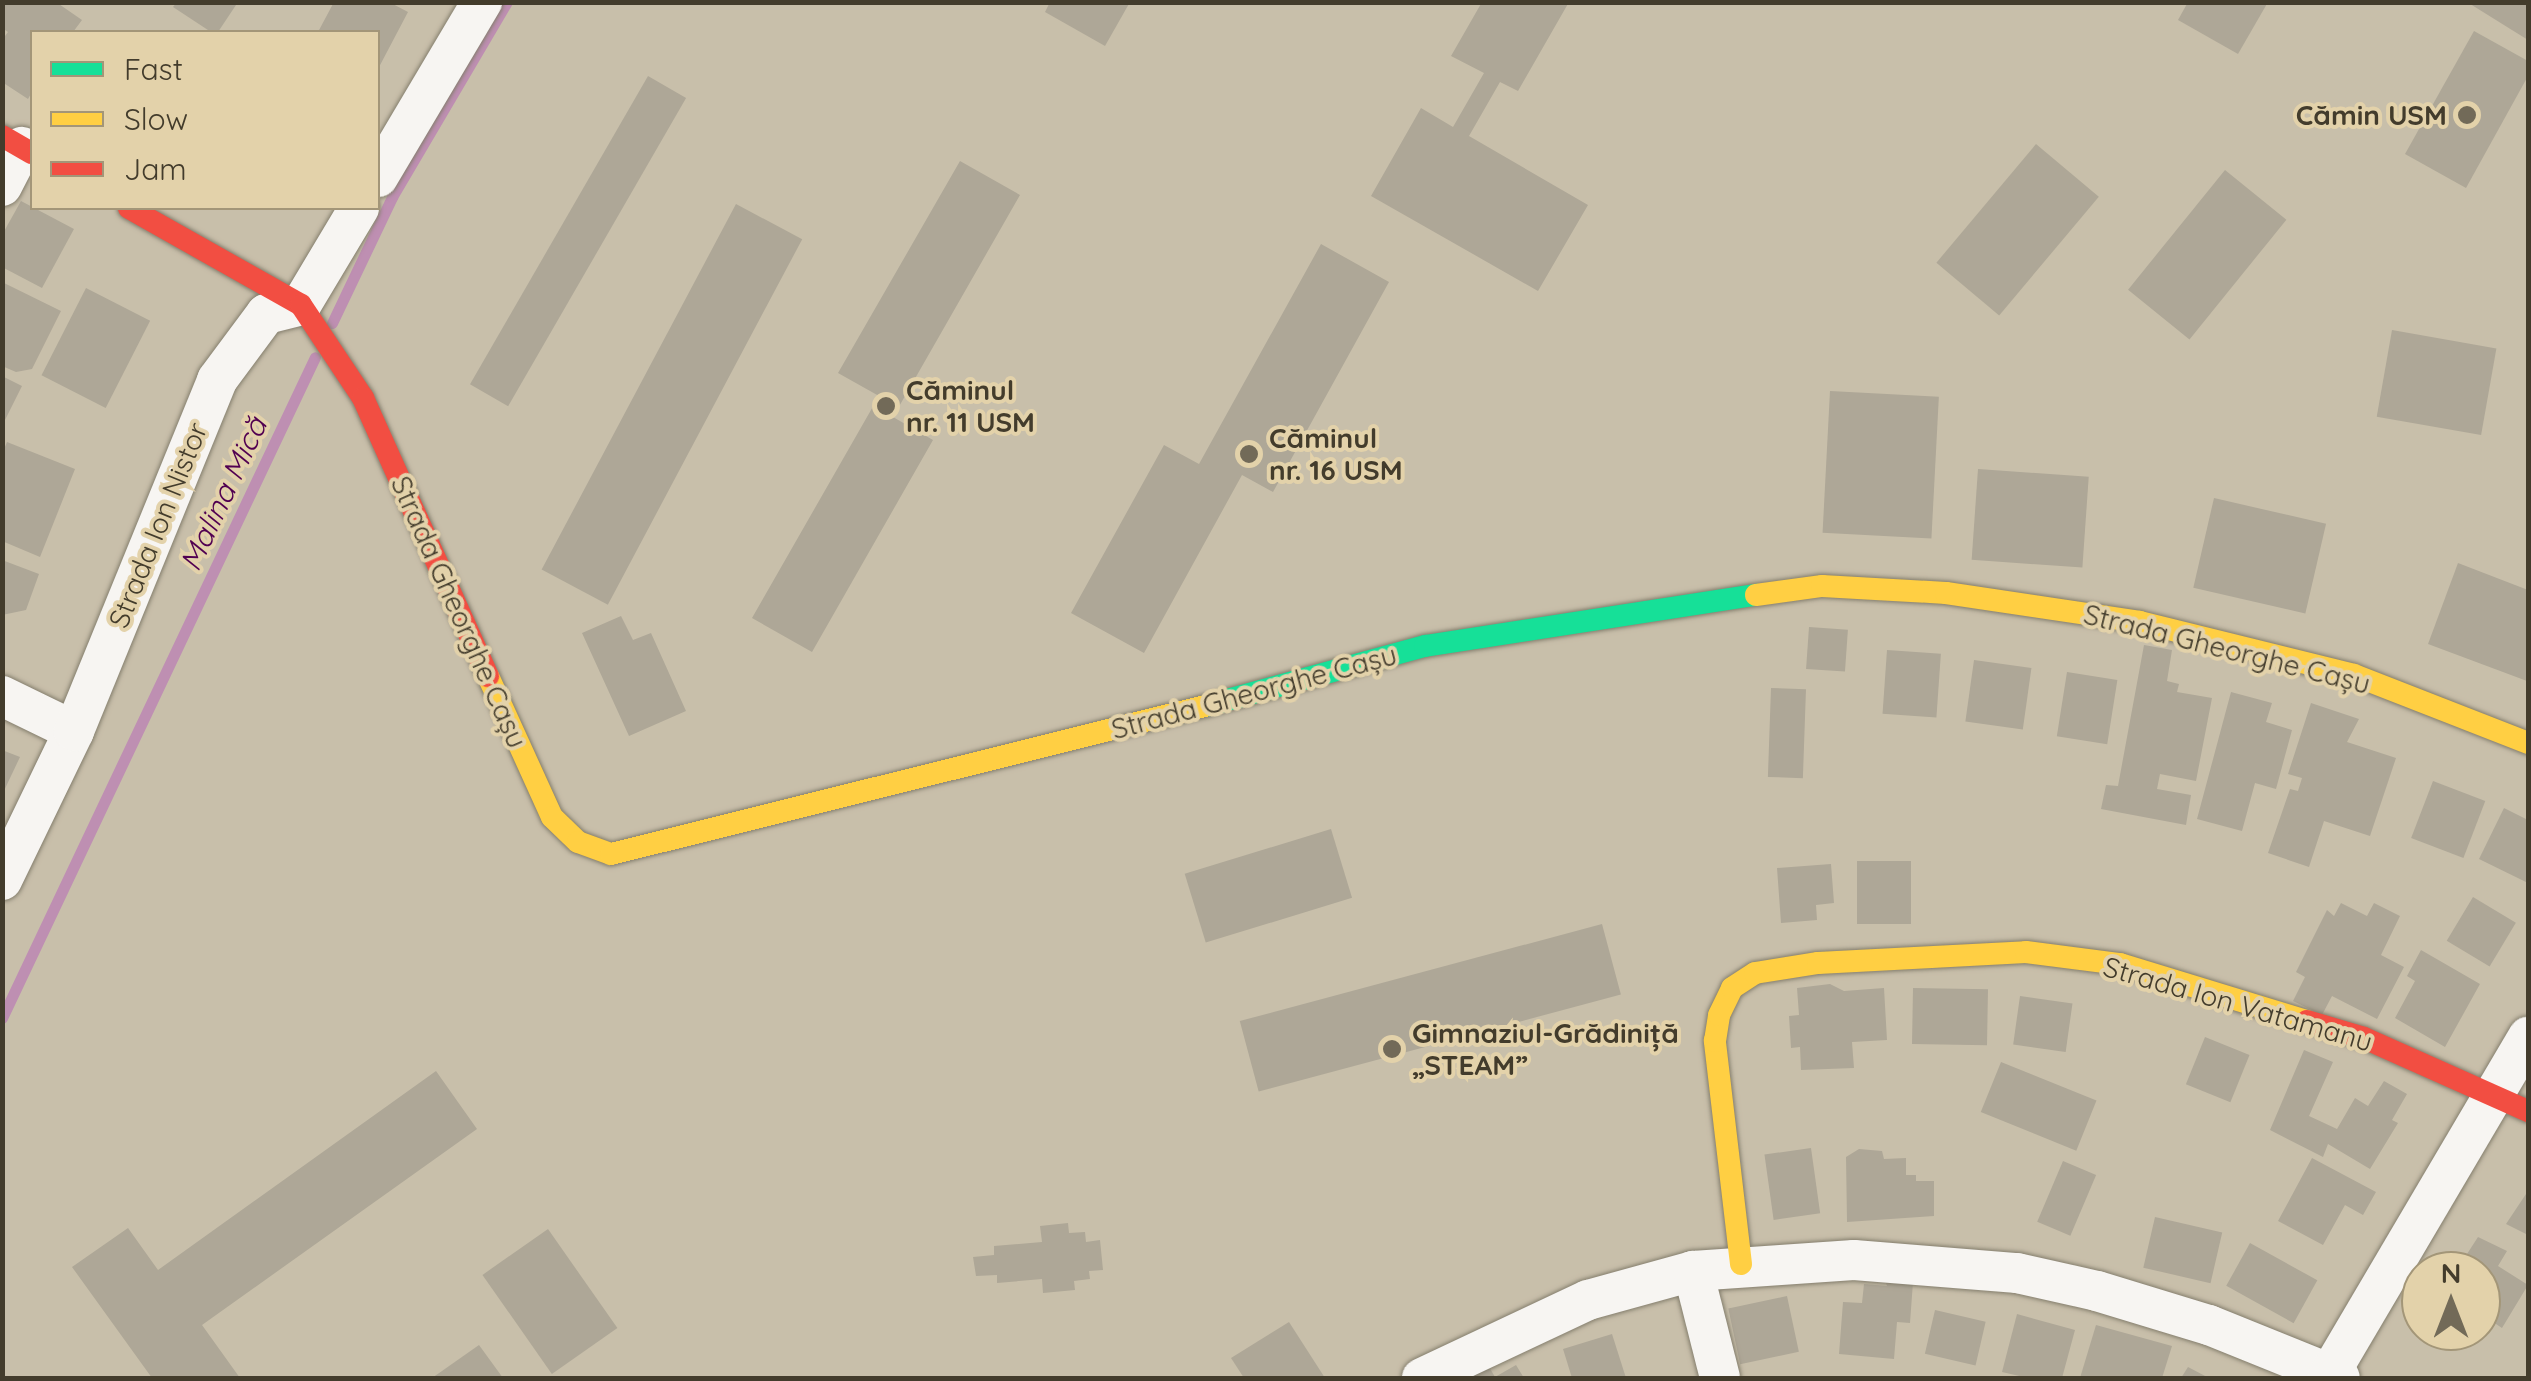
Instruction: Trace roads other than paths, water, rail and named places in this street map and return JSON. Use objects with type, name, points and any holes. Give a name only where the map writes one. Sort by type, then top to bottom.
[{"type":"street","points":[[380,174],[482,2]]},
{"type":"street","points":[[2,186],[19,145]]},
{"type":"street","points":[[133,210],[301,305],[358,210]]},
{"type":"street","name":"Strada Ion Nistor","points":[[2,880],[74,731],[218,380],[266,314],[301,305]]},
{"type":"street","name":"Strada Gheorghe Cașu","points":[[301,305],[363,398],[552,816],[578,842],[610,854],[1326,676],[1425,646],[1647,608],[1822,586],[1946,593],[2140,622],[2354,676],[2528,742]]},
{"type":"street","points":[[2,696],[74,731]]},
{"type":"street","name":"Strada Ion Vatamanu","points":[[1741,1264],[1714,1041],[1719,1015],[1732,988],[1755,973],[1818,963],[2026,952],[2120,964],[2364,1038],[2528,1111]]},
{"type":"street","points":[[1422,1378],[1588,1300],[1693,1271],[1741,1264],[1854,1260],[2017,1273],[2097,1291],[2209,1325],[2332,1376],[2491,1094],[2528,1037]]},
{"type":"street","points":[[1693,1271],[1720,1378]]},
{"type":"waterway","name":"Malina Mică","points":[[332,323],[392,197],[507,2]]},
{"type":"waterway","name":"Malina Mică","points":[[2,1018],[315,357]]},
{"type":"place","name":"Cămin USM","points":[[2467,115]]},
{"type":"place","name":"Căminul nr. 11 USM","points":[[886,406]]},
{"type":"place","name":"Căminul nr. 16 USM","points":[[1249,454]]},
{"type":"place","name":"Gimnaziul-Grădiniță „STEAM”","points":[[1392,1049]]}]
